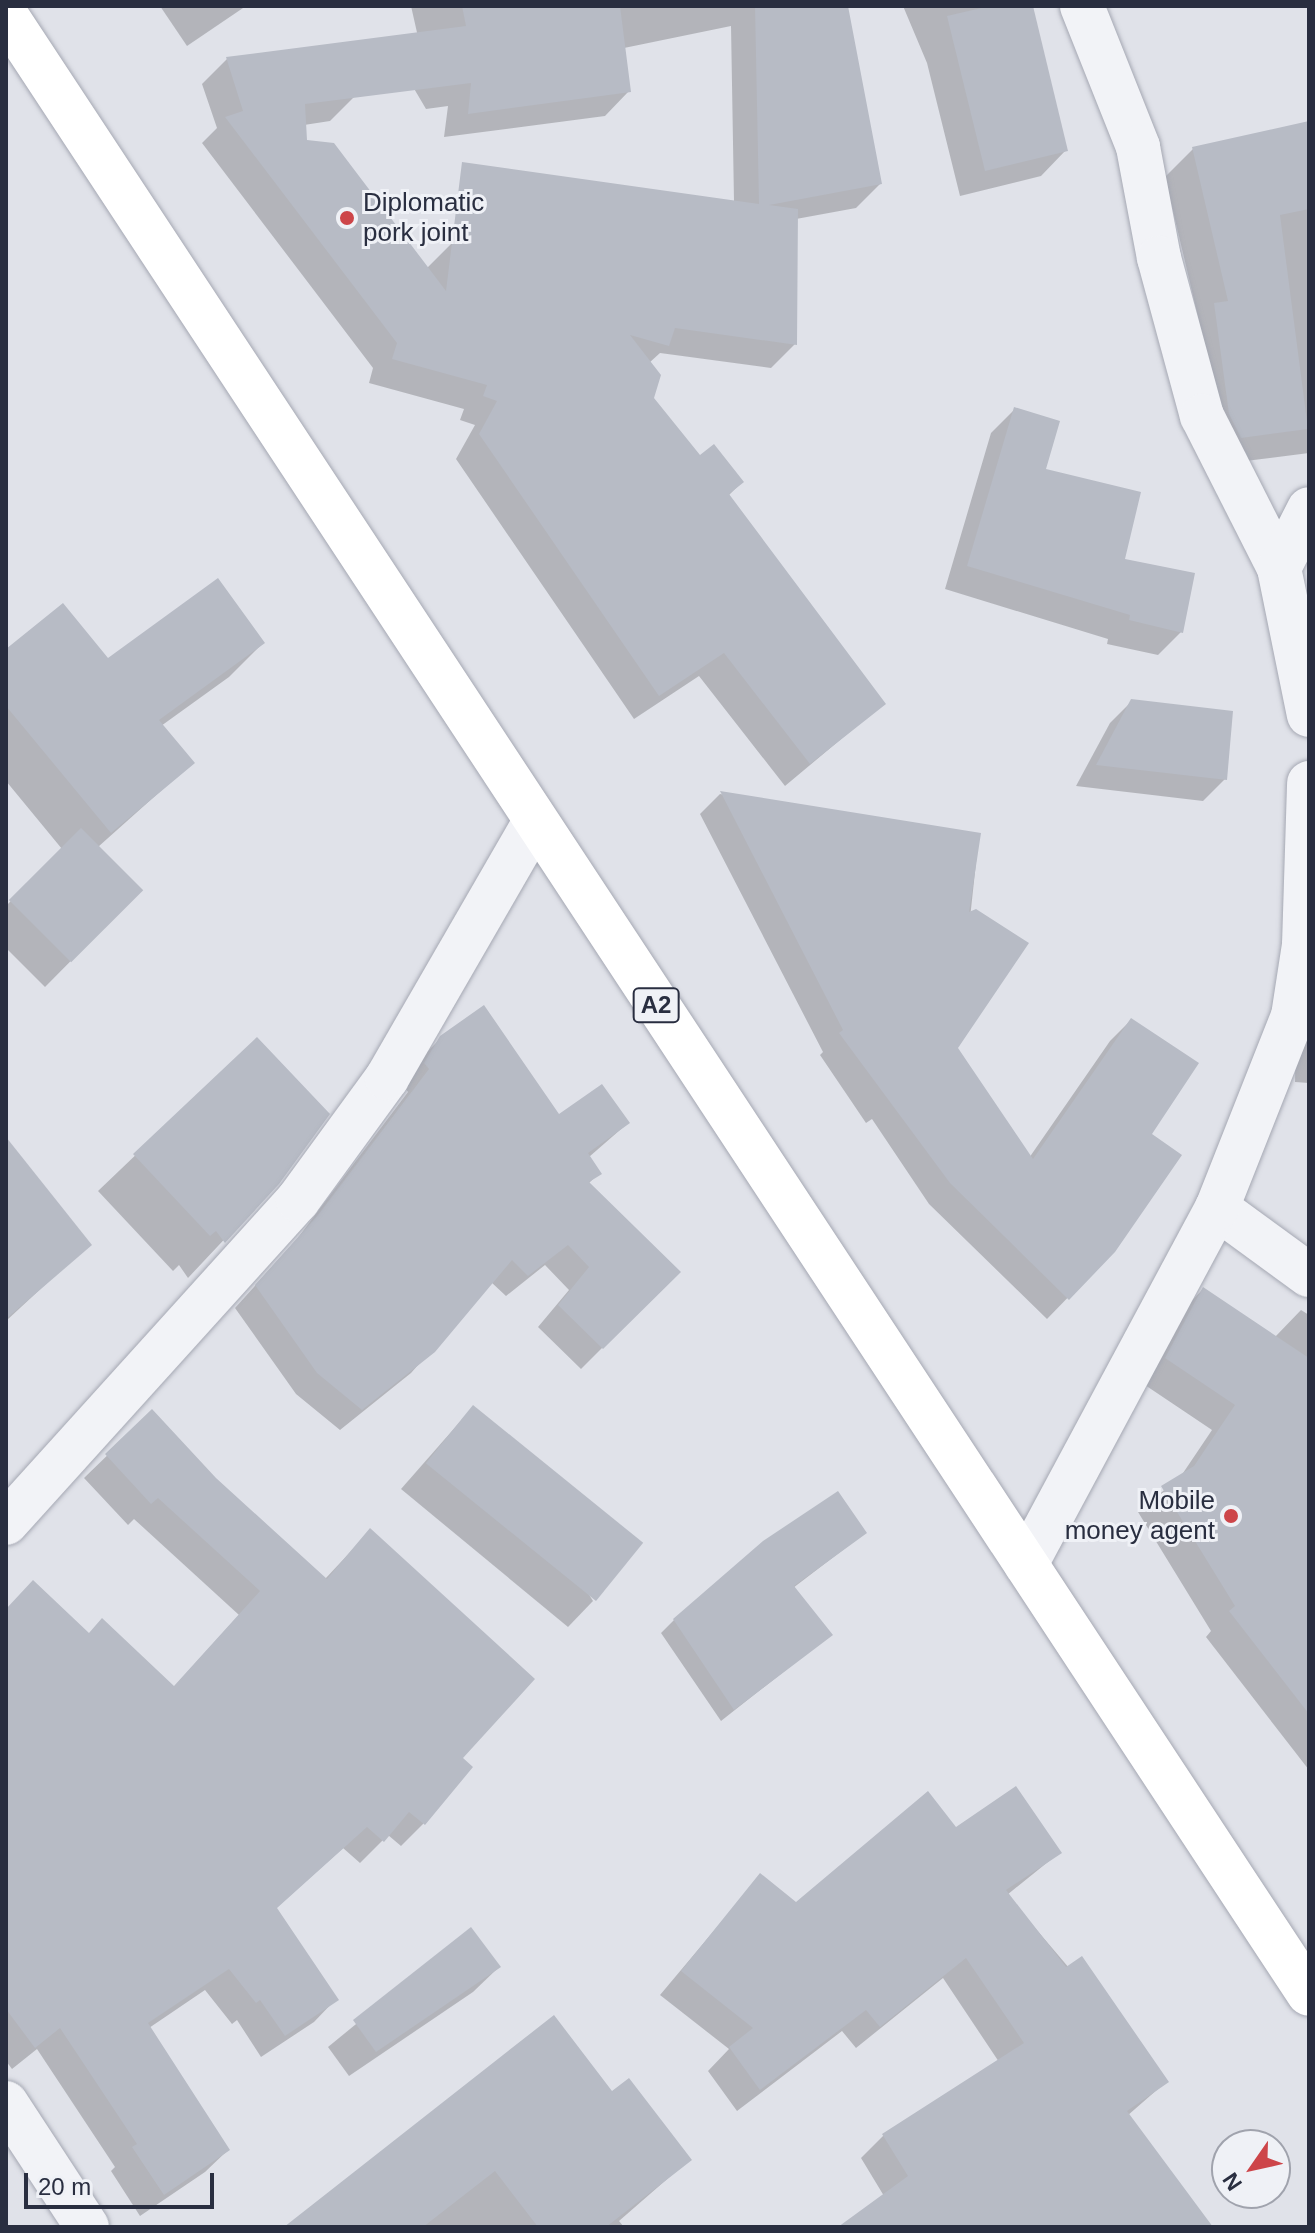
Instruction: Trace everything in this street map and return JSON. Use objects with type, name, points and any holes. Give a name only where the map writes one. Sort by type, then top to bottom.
[{"type":"highway","name":"A2","points":[[6,15],[1309,1994]]},
{"type":"street","points":[[1082,6],[1138,147],[1159,258],[1202,416],[1279,568],[1309,715]]},
{"type":"street","points":[[1279,568],[1309,509]]},
{"type":"street","points":[[1026,1564],[1217,1208],[1293,1016],[1304,945],[1309,783]]},
{"type":"street","points":[[6,1523],[298,1200],[387,1078],[535,822]]},
{"type":"street","points":[[1217,1208],[1309,1275]]},
{"type":"street","points":[[6,2103],[87,2227]]},
{"type":"building","points":[[462,6],[620,6],[631,92],[468,114],[471,83],[305,104],[307,140],[334,143],[446,291],[462,162],[759,204],[755,6],[848,6],[882,184],[769,205],[798,209],[797,345],[675,328],[669,346],[630,335],[661,375],[654,398],[700,455],[714,444],[744,482],[729,494],[886,704],[810,764],[724,653],[659,696],[479,434],[497,401],[483,396],[487,385],[392,359],[397,343],[225,117],[243,111],[226,57],[466,26]]},
{"type":"building","points":[[990,6],[1033,6],[1068,151],[985,171],[947,16]]},
{"type":"building","points":[[1309,121],[1309,209],[1280,215],[1308,429],[1241,438],[1229,414],[1214,303],[1228,301],[1192,147]]},
{"type":"building","points":[[1014,407],[1060,421],[1046,469],[1141,492],[1125,559],[1195,573],[1183,633],[1129,620],[1130,615],[967,566]]},
{"type":"building","points":[[218,578],[265,643],[159,720],[195,763],[111,833],[6,706],[6,649],[63,603],[108,658]]},
{"type":"building","points":[[1131,699],[1233,711],[1227,780],[1096,765]]},
{"type":"building","points":[[720,791],[981,833],[969,912],[976,909],[1029,943],[958,1048],[1033,1159],[1131,1018],[1199,1063],[1152,1134],[1182,1155],[1115,1252],[1069,1300],[950,1183],[839,1033],[843,1030]]},
{"type":"building","points":[[81,828],[143,890],[71,962],[9,900]]},
{"type":"building","points":[[484,1005],[559,1114],[602,1084],[630,1123],[588,1153],[602,1174],[589,1182],[681,1272],[603,1349],[558,1305],[589,1267],[568,1245],[528,1276],[512,1260],[435,1352],[362,1410],[317,1373],[255,1285],[318,1215],[429,1069],[424,1063],[440,1036]]},
{"type":"building","points":[[257,1037],[330,1114],[279,1184],[225,1243],[216,1231],[210,1236],[133,1154]]},
{"type":"building","points":[[6,1137],[92,1245],[6,1319]]},
{"type":"building","points":[[1203,1287],[1309,1358],[1309,1714],[1229,1611],[1235,1606],[1161,1486],[1194,1466],[1235,1405],[1165,1358]]},
{"type":"building","points":[[473,1405],[643,1543],[596,1601],[426,1463]]},
{"type":"building","points":[[152,1409],[216,1478],[327,1579],[370,1528],[535,1679],[463,1758],[473,1767],[425,1825],[409,1812],[384,1842],[367,1827],[277,1908],[339,2000],[285,2036],[260,2000],[256,2003],[229,1969],[148,2023],[230,2150],[164,2195],[132,2147],[137,2144],[60,2028],[35,2048],[6,2009],[6,1609],[33,1580],[89,1633],[102,1618],[174,1686],[260,1591],[158,1498],[151,1504],[105,1454]]},
{"type":"building","points":[[838,1491],[867,1533],[794,1586],[833,1635],[734,1710],[673,1619],[763,1541]]},
{"type":"building","points":[[1016,1786],[1062,1853],[1006,1890],[1066,1967],[1082,1956],[1169,2082],[1127,2111],[1213,2227],[838,2227],[908,2176],[882,2134],[1024,2043],[966,1958],[880,2027],[866,2010],[760,2090],[729,2047],[753,2028],[681,1971],[760,1873],[796,1902],[928,1791],[956,1827]]},
{"type":"building","points":[[471,1927],[501,1967],[376,2052],[353,2020]]},
{"type":"building","points":[[554,2015],[612,2091],[629,2078],[692,2160],[606,2227],[538,2227],[495,2171],[423,2227],[284,2227]]},
{"type":"place","name":"Diplomatic pork joint","points":[[347,218]]},
{"type":"place","name":"Mobile money agent","points":[[1231,1516]]}]
